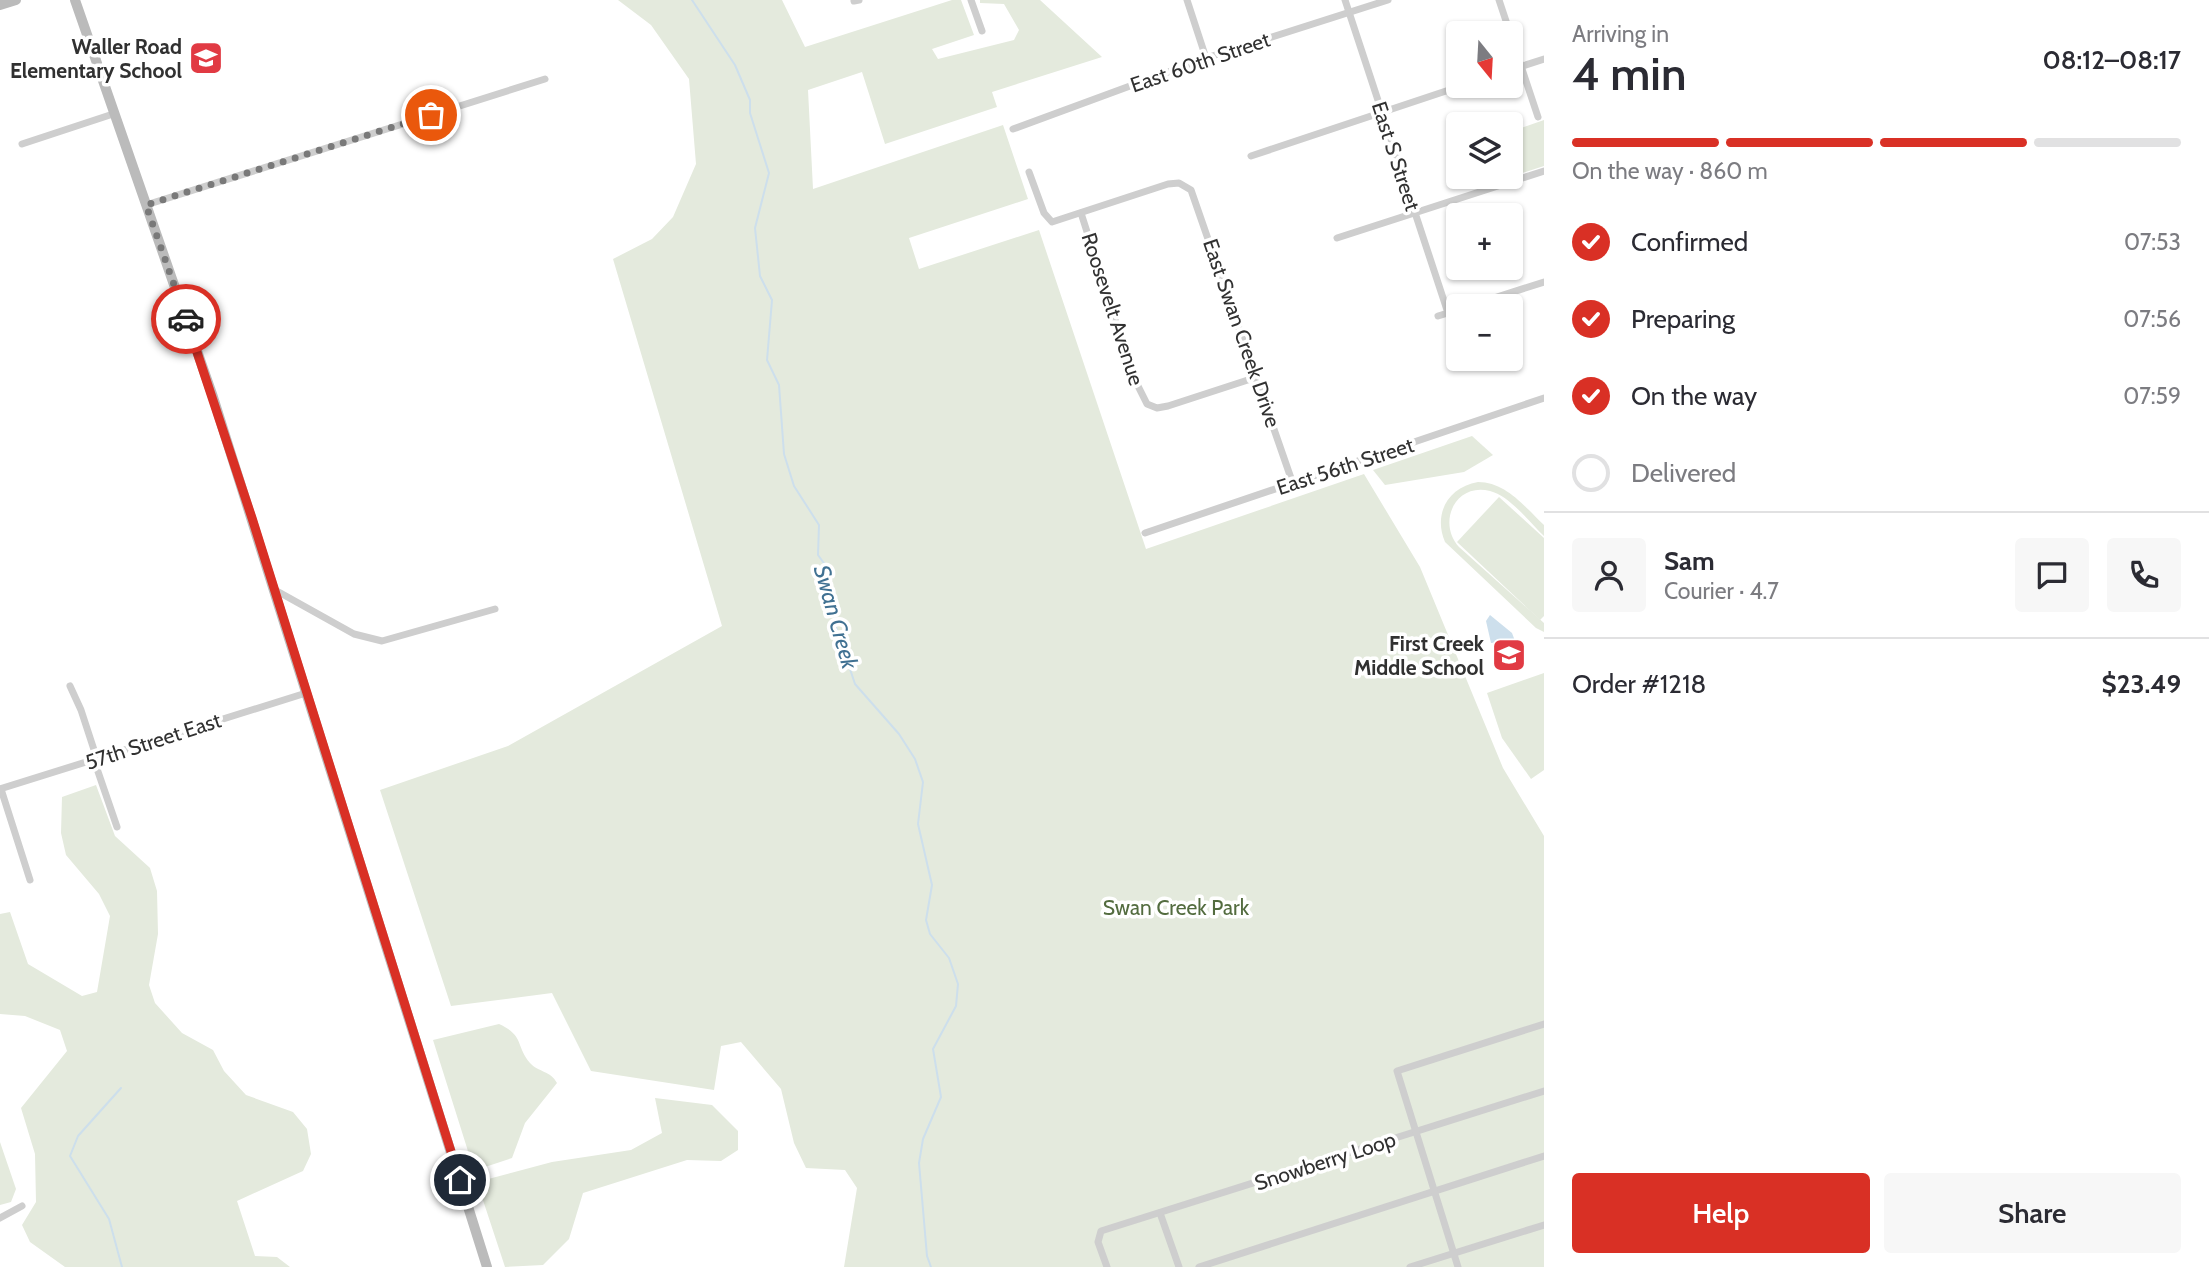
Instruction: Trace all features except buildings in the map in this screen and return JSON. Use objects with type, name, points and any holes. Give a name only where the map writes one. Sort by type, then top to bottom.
[{"type":"street","points":[[0,5],[16,0]]},
{"type":"street","points":[[75,0],[213,397],[488,1267]]},
{"type":"street","points":[[971,0],[982,31]]},
{"type":"street","points":[[1187,0],[1206,58]]},
{"type":"street","name":"East S Street","points":[[1345,0],[1446,307]]},
{"type":"street","name":"East 60th Street","points":[[1013,129],[1206,58],[1388,0]]},
{"type":"street","points":[[1499,0],[1506,21]]},
{"type":"street","points":[[1523,65],[1544,58]]},
{"type":"street","points":[[1523,72],[1538,117]]},
{"type":"street","points":[[146,205],[545,79]]},
{"type":"street","points":[[1251,156],[1446,91]]},
{"type":"street","points":[[22,144],[113,114]]},
{"type":"street","points":[[1337,237],[1544,171]]},
{"type":"street","points":[[1029,172],[1047,219],[1054,222],[1081,213]]},
{"type":"street","name":"East Swan Creek Drive","points":[[1081,213],[1168,184],[1179,183],[1186,186],[1196,198],[1293,484]]},
{"type":"street","name":"Roosevelt Avenue","points":[[1081,213],[1133,376],[1147,404],[1157,408],[1168,406],[1257,377]]},
{"type":"street","points":[[1506,294],[1544,282]]},
{"type":"street","points":[[1438,316],[1446,314]]},
{"type":"street","name":"East 56th Street","points":[[1145,533],[1544,398]]},
{"type":"street","points":[[275,590],[354,634],[382,641],[495,610]]},
{"type":"street","points":[[70,686],[82,710],[117,827]]},
{"type":"street","name":"57th Street East","points":[[1,789],[306,693]]},
{"type":"street","points":[[1,789],[30,880]]},
{"type":"street","name":"Snowberry Loop","points":[[1107,1267],[1098,1242],[1101,1231],[1416,1132],[1397,1071],[1544,1024]]},
{"type":"street","points":[[1458,1267],[1416,1132],[1544,1091]]},
{"type":"street","points":[[1199,1267],[1544,1156]]},
{"type":"street","points":[[0,1218],[22,1206]]},
{"type":"street","points":[[1160,1213],[1179,1267]]},
{"type":"street","points":[[1410,1267],[1544,1225]]},
{"type":"green space","name":"Swan Creek Park","points":[[618,0],[782,0],[805,47],[952,0],[961,0],[974,35],[932,49],[938,59],[1014,40],[1019,30],[1004,4],[980,3],[980,0],[1040,0],[1102,57],[992,92],[997,107],[885,144],[862,72],[808,90],[813,189],[1003,125],[1028,199],[909,238],[919,269],[1039,230],[1146,549],[1364,474],[1420,567],[1503,768],[1544,836],[1544,1267],[844,1267],[857,1188],[845,1170],[806,1168],[794,1143],[781,1089],[741,1042],[721,1046],[714,1090],[591,1071],[552,993],[451,1006],[380,790],[508,746],[722,626],[613,259],[652,239],[673,217],[696,164],[689,79],[651,25]]},
{"type":"green space","points":[[1544,120],[1544,166],[1523,173],[1523,127]]},
{"type":"green space","points":[[1472,436],[1493,455],[1464,472],[1385,485],[1373,470]]},
{"type":"green space","points":[[1478,482],[1497,486],[1514,497],[1544,525],[1544,536],[1505,498],[1490,491],[1478,490],[1459,498],[1453,507],[1450,527],[1453,537],[1459,547],[1544,623],[1544,632],[1536,628],[1445,542],[1441,522],[1446,503],[1458,490]]},
{"type":"green space","points":[[1499,497],[1544,538],[1544,616],[1540,620],[1457,542]]},
{"type":"green space","points":[[1544,673],[1544,770],[1531,779],[1502,738],[1487,693]]},
{"type":"green space","points":[[96,785],[115,836],[150,868],[157,891],[158,934],[149,985],[155,1003],[182,1033],[213,1050],[224,1071],[246,1095],[293,1112],[307,1129],[311,1154],[303,1171],[237,1201],[255,1256],[277,1257],[290,1267],[65,1267],[30,1242],[22,1225],[36,1202],[35,1154],[21,1108],[67,1051],[60,1030],[25,1016],[0,1014],[0,914],[10,912],[28,964],[82,996],[97,992],[110,916],[99,894],[66,855],[61,833],[62,797]]},
{"type":"green space","points":[[499,1024],[513,1033],[530,1063],[557,1083],[525,1123],[512,1158],[485,1167],[473,1167],[433,1040]]},
{"type":"green space","points":[[655,1098],[712,1105],[738,1131],[738,1150],[721,1161],[687,1160],[583,1193],[569,1239],[543,1265],[505,1267],[477,1182],[552,1162],[631,1150],[662,1133]]},
{"type":"green space","points":[[0,1142],[16,1189],[11,1202],[0,1205]]},
{"type":"water","points":[[1490,615],[1512,633],[1515,641],[1491,643],[1486,621]]},
{"type":"waterway","name":"Swan Creek","points":[[692,0],[735,65],[750,100],[750,113],[769,173],[755,228],[760,276],[772,300],[767,360],[779,385],[784,454],[794,486],[819,525],[818,555],[826,566],[835,624],[855,684],[899,734],[915,759],[923,782],[918,824],[932,885],[926,920],[930,934],[949,958],[958,984],[956,1006],[933,1049],[941,1097],[923,1139],[919,1163],[927,1256],[931,1267]]},
{"type":"waterway","points":[[121,1088],[78,1136],[70,1156],[109,1219],[122,1267]]},
{"type":"way so far","points":[[186,319],[146,205],[431,115]]},
{"type":"place","name":"Waller Road Elementary School","points":[[206,58]]},
{"type":"place","name":"First Creek Middle School","points":[[1509,655]]},
{"type":"route","points":[[186,319],[275,590],[460,1180]]}]
